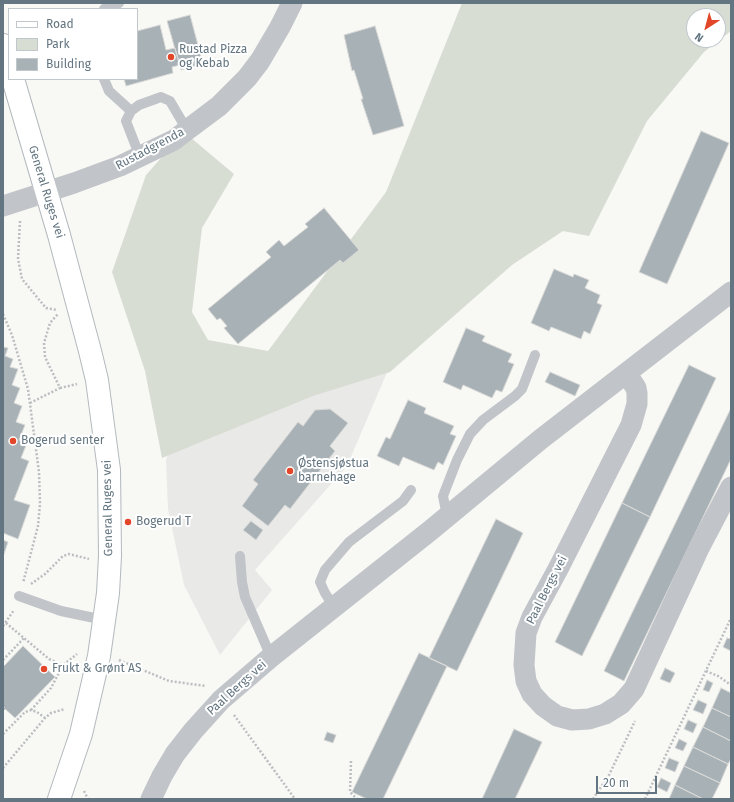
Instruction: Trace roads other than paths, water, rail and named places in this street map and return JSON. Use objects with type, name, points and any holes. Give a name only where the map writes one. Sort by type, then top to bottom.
[{"type":"main road","points":[[3,45],[8,62]]},
{"type":"main road","name":"General Ruges vei","points":[[13,80],[90,352],[104,425],[109,470],[111,506],[108,593],[99,656],[83,728],[59,799]]},
{"type":"street","name":"Rustadgrenda","points":[[3,206],[74,183],[140,157],[174,140],[219,106],[247,78],[264,54],[292,3]]},
{"type":"street","name":"Paal Bergs vei","points":[[151,799],[162,776],[193,731],[221,700],[271,657],[541,439],[627,374],[731,292]]},
{"type":"street","name":"Paal Bergs vei","points":[[627,374],[636,388],[637,393],[637,404],[631,425],[532,617],[526,633],[524,665],[526,681],[532,694],[543,706],[557,716],[572,720],[589,719],[605,714],[621,704],[634,689],[699,548],[731,487]]},
{"type":"lane","points":[[106,8],[119,3]]},
{"type":"lane","points":[[104,80],[109,91],[131,111]]},
{"type":"lane","points":[[140,157],[126,121],[131,111],[138,105],[161,97],[170,101],[187,130]]},
{"type":"lane","points":[[447,516],[443,496],[457,460],[470,434],[483,420],[515,396],[522,388],[536,355]]},
{"type":"lane","points":[[334,607],[320,582],[325,570],[348,542],[403,501],[411,490]]},
{"type":"lane","points":[[240,556],[245,597],[271,657]]},
{"type":"lane","points":[[19,596],[61,611],[104,620]]},
{"type":"place","name":"Rustad Pizza og Kebab","points":[[171,57]]},
{"type":"place","name":"Bogerud senter","points":[[13,441]]},
{"type":"place","name":"Østensjøstua barnehage","points":[[290,471]]},
{"type":"place","name":"Bogerud T","points":[[128,522]]},
{"type":"place","name":"Frukt & Grønt AS","points":[[44,669]]}]
